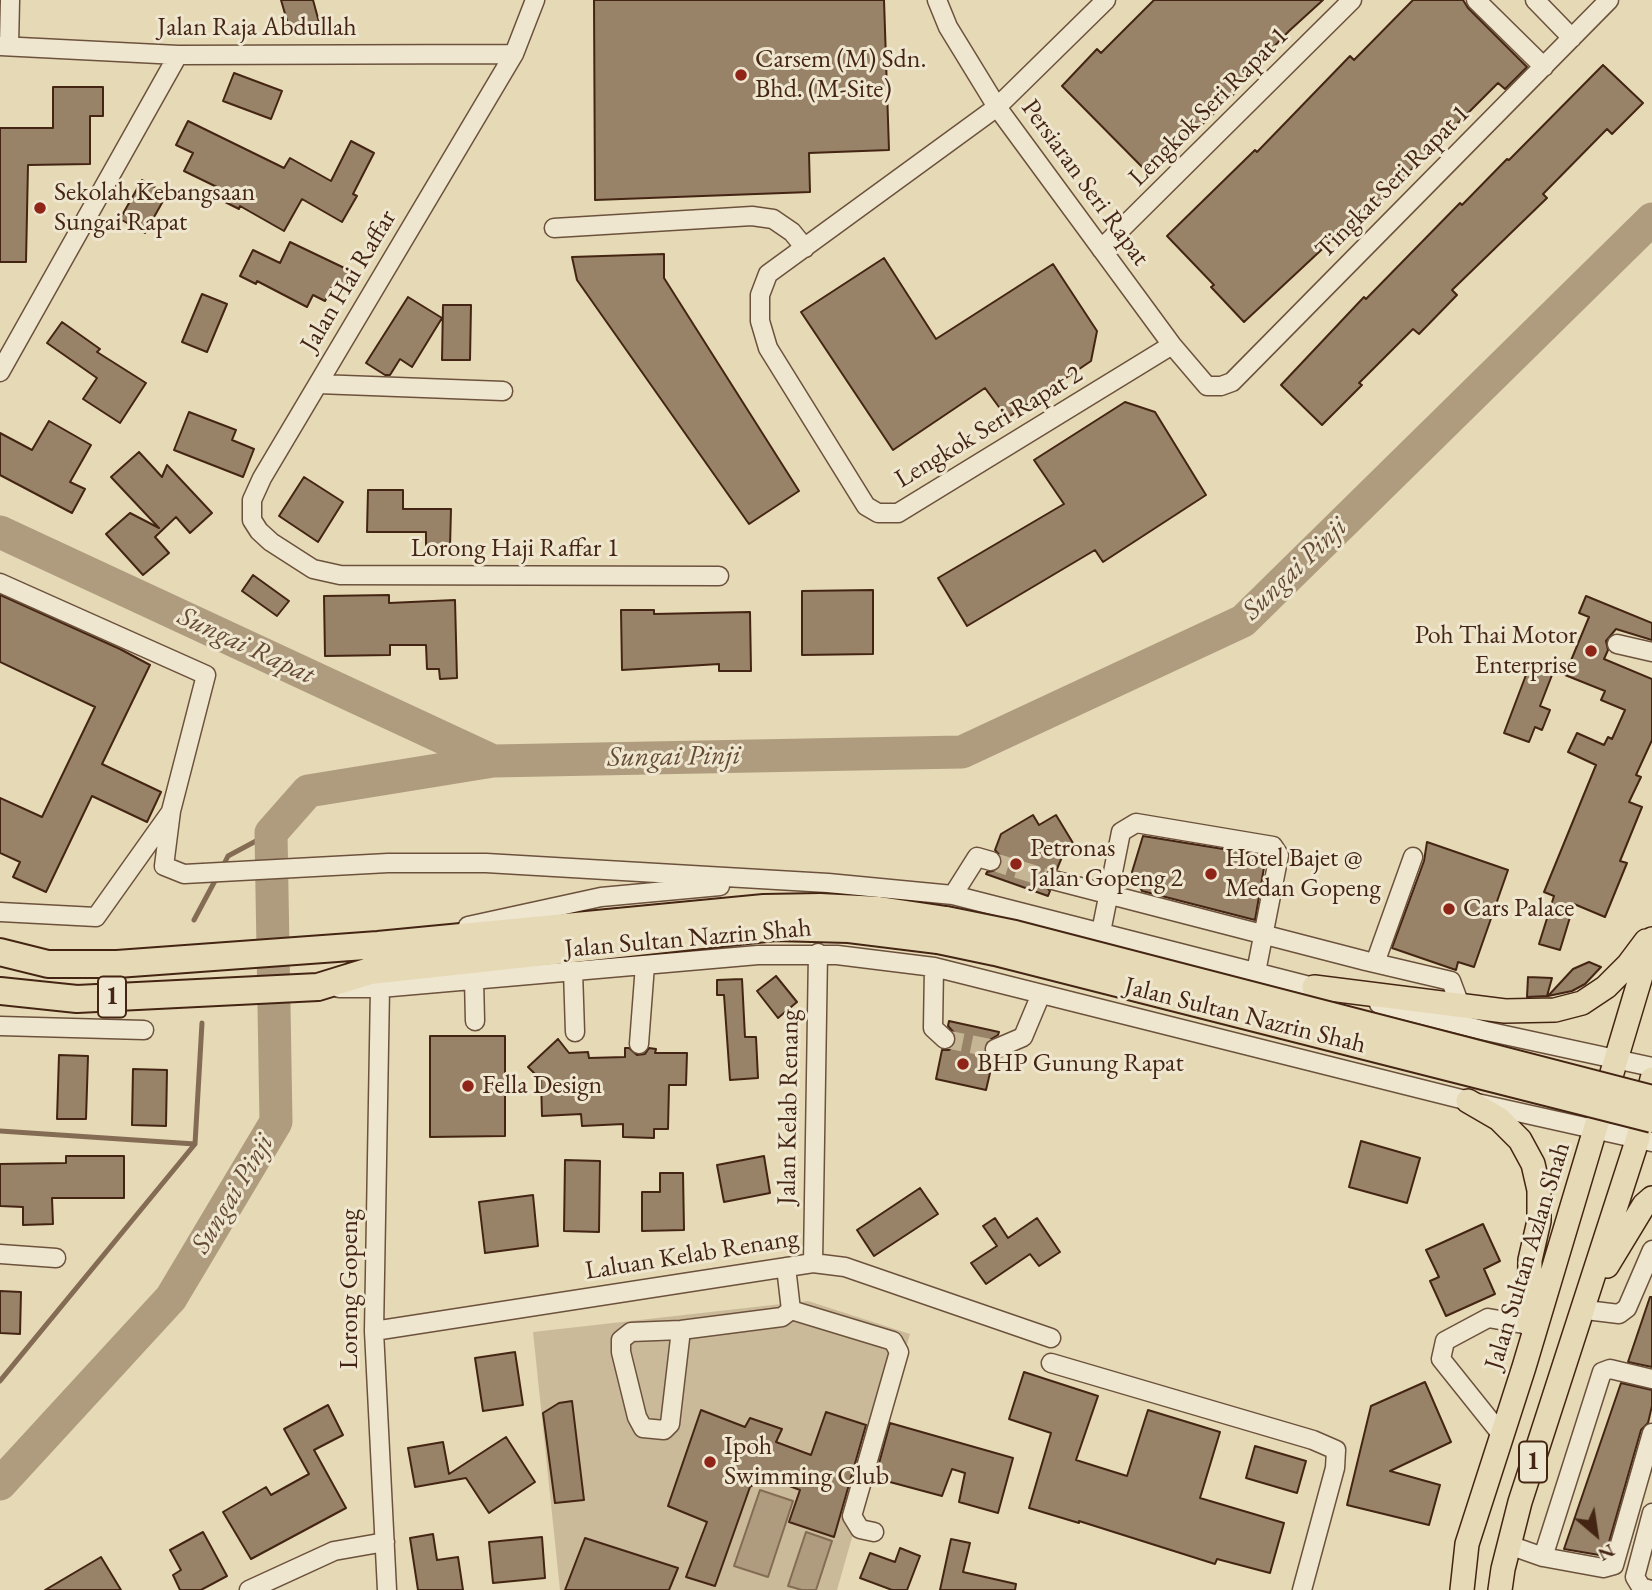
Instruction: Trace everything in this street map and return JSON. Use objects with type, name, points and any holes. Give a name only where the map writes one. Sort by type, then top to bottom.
[{"type":"highway","name":"Jalan Sultan Nazrin Shah","points":[[0,952],[48,964],[117,964],[378,945],[764,908],[820,906],[879,910],[1647,1133]]},
{"type":"highway","name":"Jalan Sultan Nazrin Shah","points":[[0,991],[77,999],[318,987],[370,971],[775,927],[1015,934],[1652,1098]]},
{"type":"main road","points":[[1314,987],[1531,1012],[1555,1010],[1583,1003],[1606,987],[1652,936]]},
{"type":"main road","name":"Jalan Sultan Azlan Shah","points":[[1462,1590],[1467,1544],[1530,1333],[1596,1128],[1652,936]]},
{"type":"main road","name":"1","points":[[1500,1590],[1520,1502],[1574,1336],[1647,1133],[1652,1079]]},
{"type":"main road","points":[[1473,1102],[1499,1119],[1520,1140],[1533,1164],[1539,1190],[1539,1221],[1531,1259],[1530,1333]]},
{"type":"main road","points":[[1574,1336],[1625,1235],[1644,1205],[1652,1198]]},
{"type":"street","points":[[5,46],[10,0]]},
{"type":"street","name":"Jalan Hai Raffar","points":[[313,569],[259,531],[252,520],[252,500],[262,478],[514,54],[535,0]]},
{"type":"street","name":"Persiaran Seri Rapat","points":[[937,0],[948,27],[997,107],[1172,345],[1207,386]]},
{"type":"street","name":"Lengkok Seri Rapat 2","points":[[1106,0],[997,107],[768,274],[760,295],[760,321],[768,348],[866,506],[878,513],[898,513],[1172,345]]},
{"type":"street","name":"Lengkok Seri Rapat 1","points":[[1101,249],[1352,0]]},
{"type":"street","points":[[1476,0],[1544,67]]},
{"type":"street","points":[[1535,0],[1572,38]]},
{"type":"street","name":"Tingkat Seri Rapat 1","points":[[1207,386],[1222,386],[1232,382],[1609,0]]},
{"type":"street","name":"Jalan Raja Abdullah","points":[[5,46],[178,55],[514,54]]},
{"type":"street","points":[[0,372],[178,55]]},
{"type":"street","points":[[554,228],[752,216],[773,219],[792,232],[805,248]]},
{"type":"street","points":[[318,384],[503,391]]},
{"type":"street","name":"Lorong Haji Raffar 1","points":[[313,569],[340,575],[369,576],[719,576]]},
{"type":"street","points":[[0,583],[206,675],[171,811],[164,866],[184,874],[388,863],[486,863],[828,883]]},
{"type":"street","points":[[1617,645],[1652,652]]},
{"type":"street","points":[[0,912],[96,917],[171,811]]},
{"type":"street","points":[[1101,932],[1121,832],[1136,823],[1273,846],[1279,855],[1256,972]]},
{"type":"street","points":[[953,895],[977,857],[991,861]]},
{"type":"street","points":[[1375,963],[1413,857]]},
{"type":"street","points":[[1053,880],[1265,936],[1451,981],[1460,1005]]},
{"type":"street","name":"1","points":[[378,945],[601,897],[729,886],[828,883],[953,895],[1486,1031],[1652,1067]]},
{"type":"street","name":"1","points":[[318,987],[380,988],[758,955],[818,953],[934,967],[1473,1102],[1596,1128],[1647,1133]]},
{"type":"street","name":"Jalan Kelab Renang","points":[[813,1262],[818,953]]},
{"type":"street","points":[[639,1044],[645,965]]},
{"type":"street","points":[[934,967],[933,1028],[945,1039]]},
{"type":"street","points":[[573,971],[575,1032]]},
{"type":"street","points":[[474,979],[475,1021]]},
{"type":"street","name":"Lorong Gopeng","points":[[380,988],[374,1331],[387,1590]]},
{"type":"street","points":[[995,1049],[1023,1037],[1041,994]]},
{"type":"street","points":[[0,1026],[144,1030]]},
{"type":"street","points":[[1473,1102],[1504,1084],[1509,1056],[1486,1031]]},
{"type":"street","points":[[1586,1310],[1619,1314],[1627,1308],[1652,1250]]},
{"type":"street","points":[[0,1254],[56,1258]]},
{"type":"street","name":"Laluan Kelab Renang","points":[[374,1331],[813,1262],[845,1267],[1051,1338]]},
{"type":"street","points":[[786,1267],[790,1310]]},
{"type":"street","points":[[681,1330],[670,1424],[664,1430],[643,1428],[637,1417],[621,1352],[621,1340],[631,1332],[681,1330],[782,1317],[790,1310]]},
{"type":"street","points":[[790,1310],[893,1340],[899,1352],[852,1516],[860,1529],[874,1532]]},
{"type":"street","points":[[1501,1434],[1441,1359],[1445,1341],[1488,1318],[1530,1333]]},
{"type":"street","points":[[1051,1363],[1313,1440],[1336,1450],[1335,1468],[1302,1590]]},
{"type":"street","points":[[1543,1557],[1602,1372],[1609,1368],[1652,1379]]},
{"type":"street","points":[[1509,1545],[1543,1557],[1603,1568],[1614,1565],[1652,1433]]},
{"type":"street","points":[[1651,1590],[1641,1587],[1635,1577],[1652,1513]]},
{"type":"street","points":[[249,1590],[334,1550],[386,1542]]},
{"type":"shaded area","name":"Ipoh Swimming Club","points":[[808,1301],[910,1334],[837,1590],[560,1590],[533,1332]]},
{"type":"shaded area","points":[[760,1490],[793,1501],[768,1577],[734,1566]]},
{"type":"shaded area","points":[[806,1532],[832,1541],[816,1590],[788,1586]]},
{"type":"building","points":[[281,0],[313,0],[319,22],[290,31]]},
{"type":"building","name":"Carsem (M) Sdn. Bhd. (M-Site)","points":[[594,0],[884,0],[889,150],[809,153],[810,192],[595,200]]},
{"type":"building","points":[[1154,0],[1323,0],[1233,89],[1236,92],[1150,175],[1062,86],[1097,49],[1101,53]]},
{"type":"building","points":[[1413,0],[1463,0],[1527,67],[1505,89],[1498,83],[1352,229],[1348,225],[1244,322],[1211,287],[1214,285],[1167,236],[1255,150],[1257,152],[1350,56],[1354,60]]},
{"type":"building","points":[[1603,65],[1643,103],[1612,134],[1607,129],[1543,194],[1547,198],[1452,290],[1457,295],[1419,334],[1413,329],[1322,425],[1281,385],[1364,297],[1366,299],[1460,203],[1462,205],[1507,159],[1509,160]]},
{"type":"building","points":[[234,73],[282,91],[271,119],[223,101]]},
{"type":"building","points":[[53,87],[103,87],[103,116],[90,116],[90,164],[28,165],[26,262],[0,262],[0,128],[53,128]]},
{"type":"building","points":[[188,121],[284,168],[290,158],[331,181],[351,141],[374,153],[353,194],[357,196],[342,222],[302,199],[284,231],[240,206],[239,209],[217,198],[221,189],[184,171],[193,153],[176,145]]},
{"type":"building","points":[[142,180],[167,194],[145,233],[120,219]]},
{"type":"building","points":[[290,242],[357,274],[349,290],[334,283],[325,301],[313,295],[307,307],[257,281],[256,284],[240,276],[253,250],[280,263]]},
{"type":"building","points":[[664,254],[664,278],[799,491],[749,524],[577,280],[572,257]]},
{"type":"building","points":[[884,258],[936,339],[1053,264],[1097,331],[1091,361],[1007,418],[985,388],[893,450],[801,312]]},
{"type":"building","points":[[202,294],[227,304],[207,352],[182,342]]},
{"type":"building","points":[[408,297],[442,318],[412,367],[400,359],[390,375],[385,375],[366,363]]},
{"type":"building","points":[[443,305],[471,305],[470,360],[442,360]]},
{"type":"building","points":[[62,322],[100,349],[97,352],[146,383],[120,423],[83,399],[97,378],[47,343]]},
{"type":"building","points":[[1125,402],[1155,412],[1206,495],[1103,562],[1095,550],[967,626],[938,578],[1064,504],[1034,460]]},
{"type":"building","points":[[189,412],[236,430],[232,440],[254,449],[243,477],[174,450]]},
{"type":"building","points":[[49,421],[91,445],[70,482],[85,489],[72,513],[0,475],[0,433],[32,450]]},
{"type":"building","points":[[139,452],[162,477],[167,465],[212,513],[190,533],[176,517],[155,537],[169,553],[143,575],[106,534],[130,513],[159,528],[111,477]]},
{"type":"building","points":[[304,477],[343,502],[318,542],[279,516]]},
{"type":"building","points":[[368,490],[403,490],[403,509],[451,509],[450,547],[426,547],[426,532],[367,532]]},
{"type":"building","points":[[253,575],[289,601],[277,616],[242,591]]},
{"type":"building","points":[[873,590],[873,654],[802,655],[802,591]]},
{"type":"building","points":[[0,595],[150,665],[102,764],[161,792],[147,822],[92,796],[46,892],[13,877],[20,862],[0,853],[0,798],[42,817],[95,707],[0,662]]},
{"type":"building","points":[[389,595],[389,603],[455,600],[457,678],[440,679],[439,669],[427,669],[426,645],[390,645],[390,655],[325,656],[324,596]]},
{"type":"building","points":[[1586,596],[1652,623],[1652,640],[1616,629],[1606,641],[1608,650],[1604,659],[1652,679],[1652,740],[1636,775],[1641,777],[1629,802],[1642,807],[1620,861],[1627,863],[1605,917],[1574,904],[1560,950],[1539,944],[1554,896],[1544,892],[1596,765],[1568,752],[1577,733],[1604,745],[1608,737],[1612,739],[1625,710],[1601,700],[1605,691],[1565,675],[1589,617],[1579,613]]},
{"type":"building","points":[[621,610],[654,610],[654,614],[750,612],[751,671],[719,671],[719,664],[622,670]]},
{"type":"building","points":[[1529,667],[1552,675],[1540,706],[1550,710],[1542,730],[1535,727],[1529,742],[1504,733]]},
{"type":"building","points":[[1033,815],[1039,825],[1056,815],[1076,848],[1062,857],[1057,869],[1044,873],[1042,882],[1050,891],[1048,896],[986,874],[998,870],[1002,865],[1002,858],[995,850],[1001,834]]},
{"type":"building","points":[[1143,836],[1266,856],[1255,920],[1142,891],[1132,872]]},
{"type":"building","name":"Cars Palace","points":[[1427,842],[1508,870],[1474,967],[1458,962],[1456,970],[1392,948],[1424,861]]},
{"type":"building","points":[[1589,962],[1601,967],[1585,984],[1572,991],[1548,996],[1573,969]]},
{"type":"building","points":[[776,976],[797,1002],[778,1018],[757,991]]},
{"type":"building","points":[[1528,977],[1552,978],[1547,996],[1527,997]]},
{"type":"building","points":[[742,979],[745,1037],[756,1037],[758,1078],[730,1080],[724,995],[717,995],[717,980]]},
{"type":"building","points":[[949,1021],[999,1032],[986,1042],[984,1047],[985,1054],[993,1060],[986,1090],[936,1079],[942,1050],[949,1050],[956,1042],[956,1035],[948,1026]]},
{"type":"building","name":"Fella Design","points":[[430,1036],[505,1036],[505,1136],[430,1137]]},
{"type":"building","points":[[558,1039],[569,1053],[588,1052],[589,1058],[625,1057],[625,1048],[637,1055],[645,1054],[649,1048],[656,1049],[655,1053],[687,1053],[686,1085],[669,1085],[668,1129],[654,1129],[654,1138],[623,1137],[623,1124],[582,1126],[581,1114],[542,1116],[541,1080],[528,1067]]},
{"type":"building","points":[[59,1055],[88,1056],[86,1119],[57,1119]]},
{"type":"building","points":[[133,1069],[167,1070],[166,1126],[132,1125]]},
{"type":"building","points":[[1361,1141],[1420,1158],[1407,1203],[1349,1187]]},
{"type":"building","points":[[66,1156],[124,1156],[124,1198],[52,1198],[53,1224],[23,1225],[23,1207],[0,1206],[0,1164],[66,1163]]},
{"type":"building","points":[[764,1156],[770,1193],[724,1202],[717,1165]]},
{"type":"building","points":[[565,1160],[600,1161],[599,1232],[564,1231]]},
{"type":"building","points":[[660,1173],[683,1173],[684,1230],[642,1231],[642,1192],[660,1192]]},
{"type":"building","points":[[920,1188],[938,1214],[874,1256],[857,1230]]},
{"type":"building","points":[[533,1195],[538,1246],[485,1253],[479,1202]]},
{"type":"building","points":[[995,1218],[1008,1238],[1037,1218],[1060,1252],[1039,1266],[1030,1254],[986,1284],[971,1263],[997,1246],[983,1226]]},
{"type":"building","points":[[1483,1224],[1500,1261],[1484,1269],[1495,1294],[1446,1316],[1430,1281],[1439,1277],[1426,1250]]},
{"type":"building","points":[[0,1291],[21,1292],[20,1334],[0,1333]]},
{"type":"building","points":[[1652,1297],[1652,1367],[1628,1362]]},
{"type":"building","points":[[515,1352],[523,1405],[483,1411],[475,1358]]},
{"type":"building","points":[[1024,1372],[1098,1396],[1076,1460],[1127,1476],[1148,1410],[1220,1432],[1200,1498],[1284,1523],[1270,1573],[1217,1559],[1215,1564],[1029,1508],[1051,1433],[1009,1419]]},
{"type":"building","points":[[1425,1382],[1451,1442],[1390,1471],[1440,1485],[1429,1525],[1347,1505],[1371,1406]]},
{"type":"building","points":[[1621,1383],[1652,1390],[1652,1406],[1648,1423],[1641,1430],[1605,1556],[1564,1549]]},
{"type":"building","points":[[572,1401],[584,1500],[555,1503],[543,1413],[559,1403]]},
{"type":"building","points":[[328,1405],[343,1435],[314,1450],[346,1508],[251,1559],[223,1512],[266,1487],[271,1495],[309,1474],[284,1429]]},
{"type":"building","points":[[701,1410],[745,1427],[750,1418],[782,1429],[776,1442],[811,1455],[826,1412],[866,1425],[834,1537],[789,1522],[800,1490],[766,1477],[750,1487],[715,1586],[686,1577],[707,1522],[668,1506]]},
{"type":"building","points":[[890,1423],[1013,1458],[998,1513],[959,1502],[965,1473],[952,1469],[942,1496],[875,1478]]},
{"type":"building","points":[[506,1437],[535,1482],[489,1513],[466,1478],[415,1487],[408,1448],[443,1442],[449,1474]]},
{"type":"building","points":[[1255,1446],[1306,1461],[1297,1493],[1246,1478]]},
{"type":"building","points":[[203,1532],[227,1576],[201,1590],[180,1590],[173,1575],[181,1570],[170,1550]]},
{"type":"building","points":[[433,1534],[437,1560],[458,1557],[463,1590],[418,1590],[410,1538]]},
{"type":"building","points":[[542,1537],[545,1578],[493,1583],[489,1542]]},
{"type":"building","points":[[585,1538],[678,1568],[669,1590],[565,1590]]},
{"type":"building","points":[[951,1539],[970,1543],[963,1572],[1016,1584],[1015,1590],[940,1590]]},
{"type":"building","points":[[900,1548],[920,1556],[907,1590],[892,1590],[860,1578],[870,1553],[895,1562]]},
{"type":"building","points":[[101,1557],[121,1590],[45,1590]]},
{"type":"waterway","name":"Sungai Pinji","points":[[0,1484],[171,1298],[276,1122],[271,833],[308,791],[493,761],[962,752],[1243,621],[1652,219]]},
{"type":"waterway","name":"Sungai Rapat","points":[[0,532],[493,761]]},
{"type":"waterway","points":[[222,868],[228,856],[271,833]]},
{"type":"waterway","points":[[194,920],[217,877]]},
{"type":"waterway","points":[[0,1381],[195,1144],[202,1023]]},
{"type":"waterway","points":[[0,1131],[195,1144]]},
{"type":"tunnel","points":[[991,861],[1053,880]]},
{"type":"tunnel","points":[[945,1039],[995,1049]]},
{"type":"place","name":"Carsem (M) Sdn. Bhd. (M-Site)","points":[[741,75]]},
{"type":"place","name":"Sekolah Kebangsaan Sungai Rapat","points":[[40,208]]},
{"type":"place","name":"Poh Thai Motor Enterprise","points":[[1591,651]]},
{"type":"place","name":"Petronas Jalan Gopeng 2","points":[[1016,864]]},
{"type":"place","name":"Hotel Bajet @ Medan Gopeng","points":[[1211,874]]},
{"type":"place","name":"Cars Palace","points":[[1449,909]]},
{"type":"place","name":"BHP Gunung Rapat","points":[[963,1064]]},
{"type":"place","name":"Fella Design","points":[[468,1086]]},
{"type":"place","name":"Ipoh Swimming Club","points":[[710,1462]]}]
